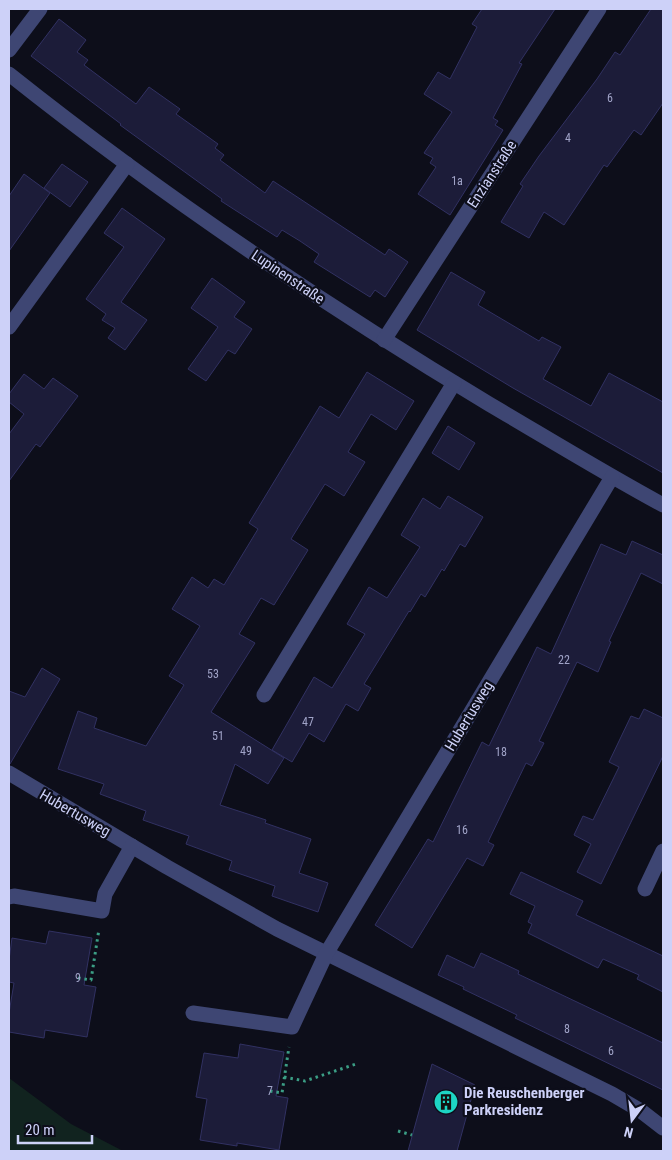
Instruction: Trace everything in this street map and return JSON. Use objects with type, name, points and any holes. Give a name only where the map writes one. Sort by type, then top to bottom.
[{"type":"street","points":[[9,50],[40,9]]},
{"type":"street","name":"Enzianstraße","points":[[384,340],[599,9]]},
{"type":"street","name":"Lupinenstraße","points":[[9,74],[58,114],[207,222],[384,340],[612,477],[663,504]]},
{"type":"street","points":[[9,327],[127,164]]},
{"type":"street","points":[[264,695],[454,383]]},
{"type":"street","name":"Hubertusweg","points":[[326,954],[612,477]]},
{"type":"street","name":"Hubertusweg","points":[[9,773],[219,897],[326,954],[612,1094],[641,1111],[663,1128]]},
{"type":"street","points":[[9,897],[14,896],[102,911],[105,894],[132,846]]},
{"type":"street","points":[[645,889],[663,851]]},
{"type":"street","points":[[193,1013],[292,1027],[326,954]]},
{"type":"path","points":[[78,978],[91,980],[102,911]]},
{"type":"path","points":[[270,1091],[282,1093],[292,1027]]},
{"type":"path","points":[[284,1077],[304,1080],[356,1064]]},
{"type":"path","points":[[398,1131],[412,1135]]},
{"type":"green space","points":[[9,1078],[71,1124],[123,1151],[9,1151]]},
{"type":"building","points":[[482,9],[555,9],[519,63],[522,64],[493,118],[498,121],[495,125],[503,130],[450,215],[418,194],[436,167],[430,163],[433,158],[424,153],[452,112],[424,94],[438,72],[450,79],[477,27],[472,24]]},
{"type":"building","points":[[651,9],[663,9],[663,103],[641,135],[634,130],[607,167],[604,165],[564,225],[544,212],[529,238],[501,222],[523,186],[520,184],[539,156],[615,52],[620,55]]},
{"type":"building","points":[[59,19],[86,40],[77,52],[88,60],[84,65],[136,104],[149,87],[180,109],[176,114],[218,144],[215,148],[224,155],[220,160],[265,193],[273,181],[385,255],[389,249],[408,262],[385,297],[375,290],[370,297],[314,262],[319,254],[300,241],[282,230],[277,237],[221,201],[222,199],[120,125],[31,56]]},
{"type":"building","points":[[62,164],[88,182],[70,207],[44,188]]},
{"type":"building","points":[[24,174],[50,193],[9,251],[9,196]]},
{"type":"building","points":[[122,208],[165,239],[121,302],[147,320],[125,350],[108,338],[115,328],[102,320],[106,314],[86,299],[124,247],[104,233]]},
{"type":"building","points":[[451,272],[485,292],[478,305],[539,341],[542,337],[561,347],[543,379],[591,406],[609,373],[663,402],[663,473],[513,388],[417,330]]},
{"type":"building","points":[[212,278],[245,302],[234,317],[252,329],[235,354],[228,350],[206,381],[188,369],[218,327],[191,308]]},
{"type":"building","points":[[367,372],[414,401],[396,430],[371,414],[348,452],[365,462],[344,496],[325,484],[291,539],[308,550],[274,605],[261,598],[239,634],[255,643],[211,712],[284,758],[268,784],[235,764],[220,805],[266,820],[265,823],[311,839],[299,873],[328,883],[318,912],[272,896],[275,886],[229,870],[232,861],[186,844],[189,836],[143,820],[146,811],[100,794],[104,784],[58,769],[78,711],[97,718],[94,728],[146,746],[184,685],[169,676],[200,626],[172,609],[192,577],[208,588],[214,579],[224,585],[258,529],[249,523],[320,406],[339,418]]},
{"type":"building","points":[[24,374],[44,389],[53,378],[78,396],[40,447],[36,444],[9,481],[9,434],[24,414],[9,402],[9,394]]},
{"type":"building","points":[[448,426],[475,443],[459,470],[432,453]]},
{"type":"building","points":[[448,496],[483,517],[465,547],[460,544],[444,571],[442,569],[425,597],[421,594],[409,611],[364,684],[371,688],[358,711],[346,704],[324,742],[309,733],[292,762],[272,750],[314,677],[332,688],[365,634],[347,624],[369,587],[387,598],[420,547],[401,535],[423,498],[440,509]]},
{"type":"building","points":[[632,541],[663,555],[663,584],[641,573],[609,641],[611,642],[598,672],[577,662],[539,741],[544,743],[532,766],[526,763],[488,842],[494,845],[483,866],[467,858],[412,948],[375,925],[428,839],[433,842],[482,742],[489,746],[537,647],[551,654],[601,544],[626,555]]},
{"type":"building","points":[[42,668],[60,679],[9,764],[9,691],[25,697]]},
{"type":"building","points":[[644,709],[663,718],[663,756],[601,884],[577,872],[591,844],[574,835],[583,816],[593,820],[619,767],[609,762],[631,716],[639,719]]},
{"type":"building","points":[[521,872],[583,901],[576,915],[663,956],[663,992],[637,979],[639,975],[603,959],[598,968],[528,933],[532,924],[528,922],[535,906],[510,894]]},
{"type":"building","points":[[49,931],[92,938],[84,985],[96,987],[87,1037],[45,1030],[44,1038],[9,1032],[9,1013],[14,983],[9,982],[12,938],[46,944]]},
{"type":"building","points":[[481,953],[519,971],[518,974],[663,1043],[663,1090],[515,1018],[517,1015],[438,975],[447,955],[474,968]]},
{"type":"building","points":[[240,1044],[284,1052],[276,1096],[288,1098],[279,1150],[237,1143],[237,1146],[200,1140],[207,1099],[196,1097],[204,1053],[238,1058]]},
{"type":"building","name":"Die Reuschenberger Parkresidenz","points":[[432,1064],[475,1085],[457,1151],[408,1151]]},
{"type":"place","name":"Die Reuschenberger Parkresidenz","points":[[446,1102]]}]
